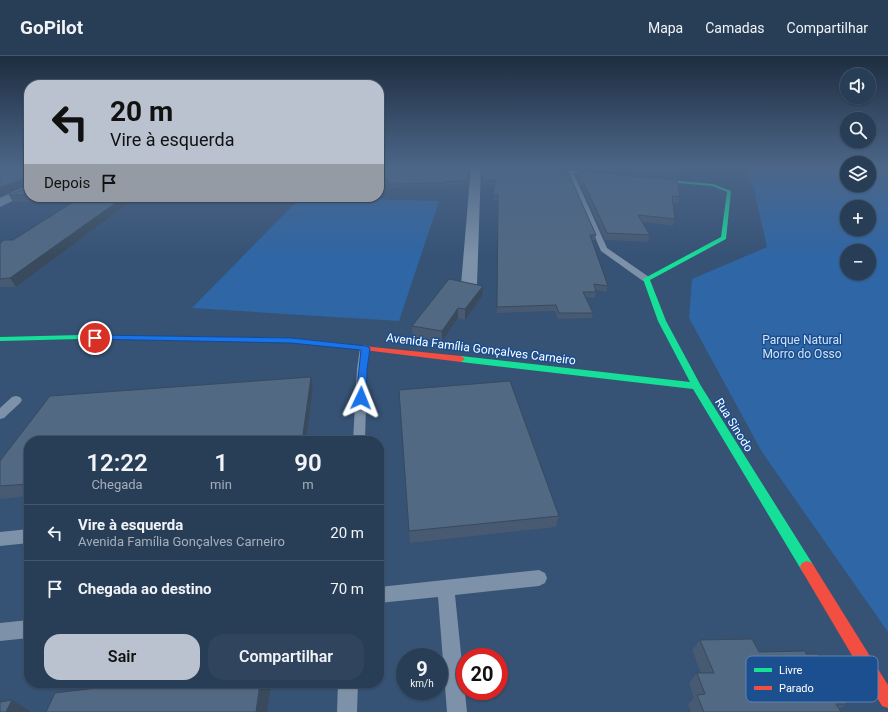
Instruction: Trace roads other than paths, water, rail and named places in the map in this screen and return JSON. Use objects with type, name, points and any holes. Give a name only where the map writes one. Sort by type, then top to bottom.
[{"type":"street","points":[[0,203],[12,197]]},
{"type":"street","points":[[469,285],[474,197]]},
{"type":"street","points":[[646,279],[724,238],[728,197]]},
{"type":"street","name":"Rua Sinodo","points":[[646,279],[662,321],[696,386],[861,656]]},
{"type":"street","name":"Avenida Família Gonçalves Carneiro","points":[[0,338],[80,337],[291,340],[696,386]]},
{"type":"street","name":"Rua Sinodo","points":[[878,684],[888,700]]},
{"type":"lane","points":[[582,197],[604,249],[646,279]]},
{"type":"lane","points":[[360,436],[362,369],[366,348]]},
{"type":"lane","points":[[0,414],[16,400]]},
{"type":"lane","points":[[0,539],[24,537]]},
{"type":"lane","points":[[384,594],[539,578]]},
{"type":"lane","points":[[446,588],[457,712]]},
{"type":"lane","points":[[0,632],[24,630]]},
{"type":"lane","points":[[347,712],[348,688]]},
{"type":"park label","name":"Parque Natural Morro do Osso","points":[[802,347]]}]
